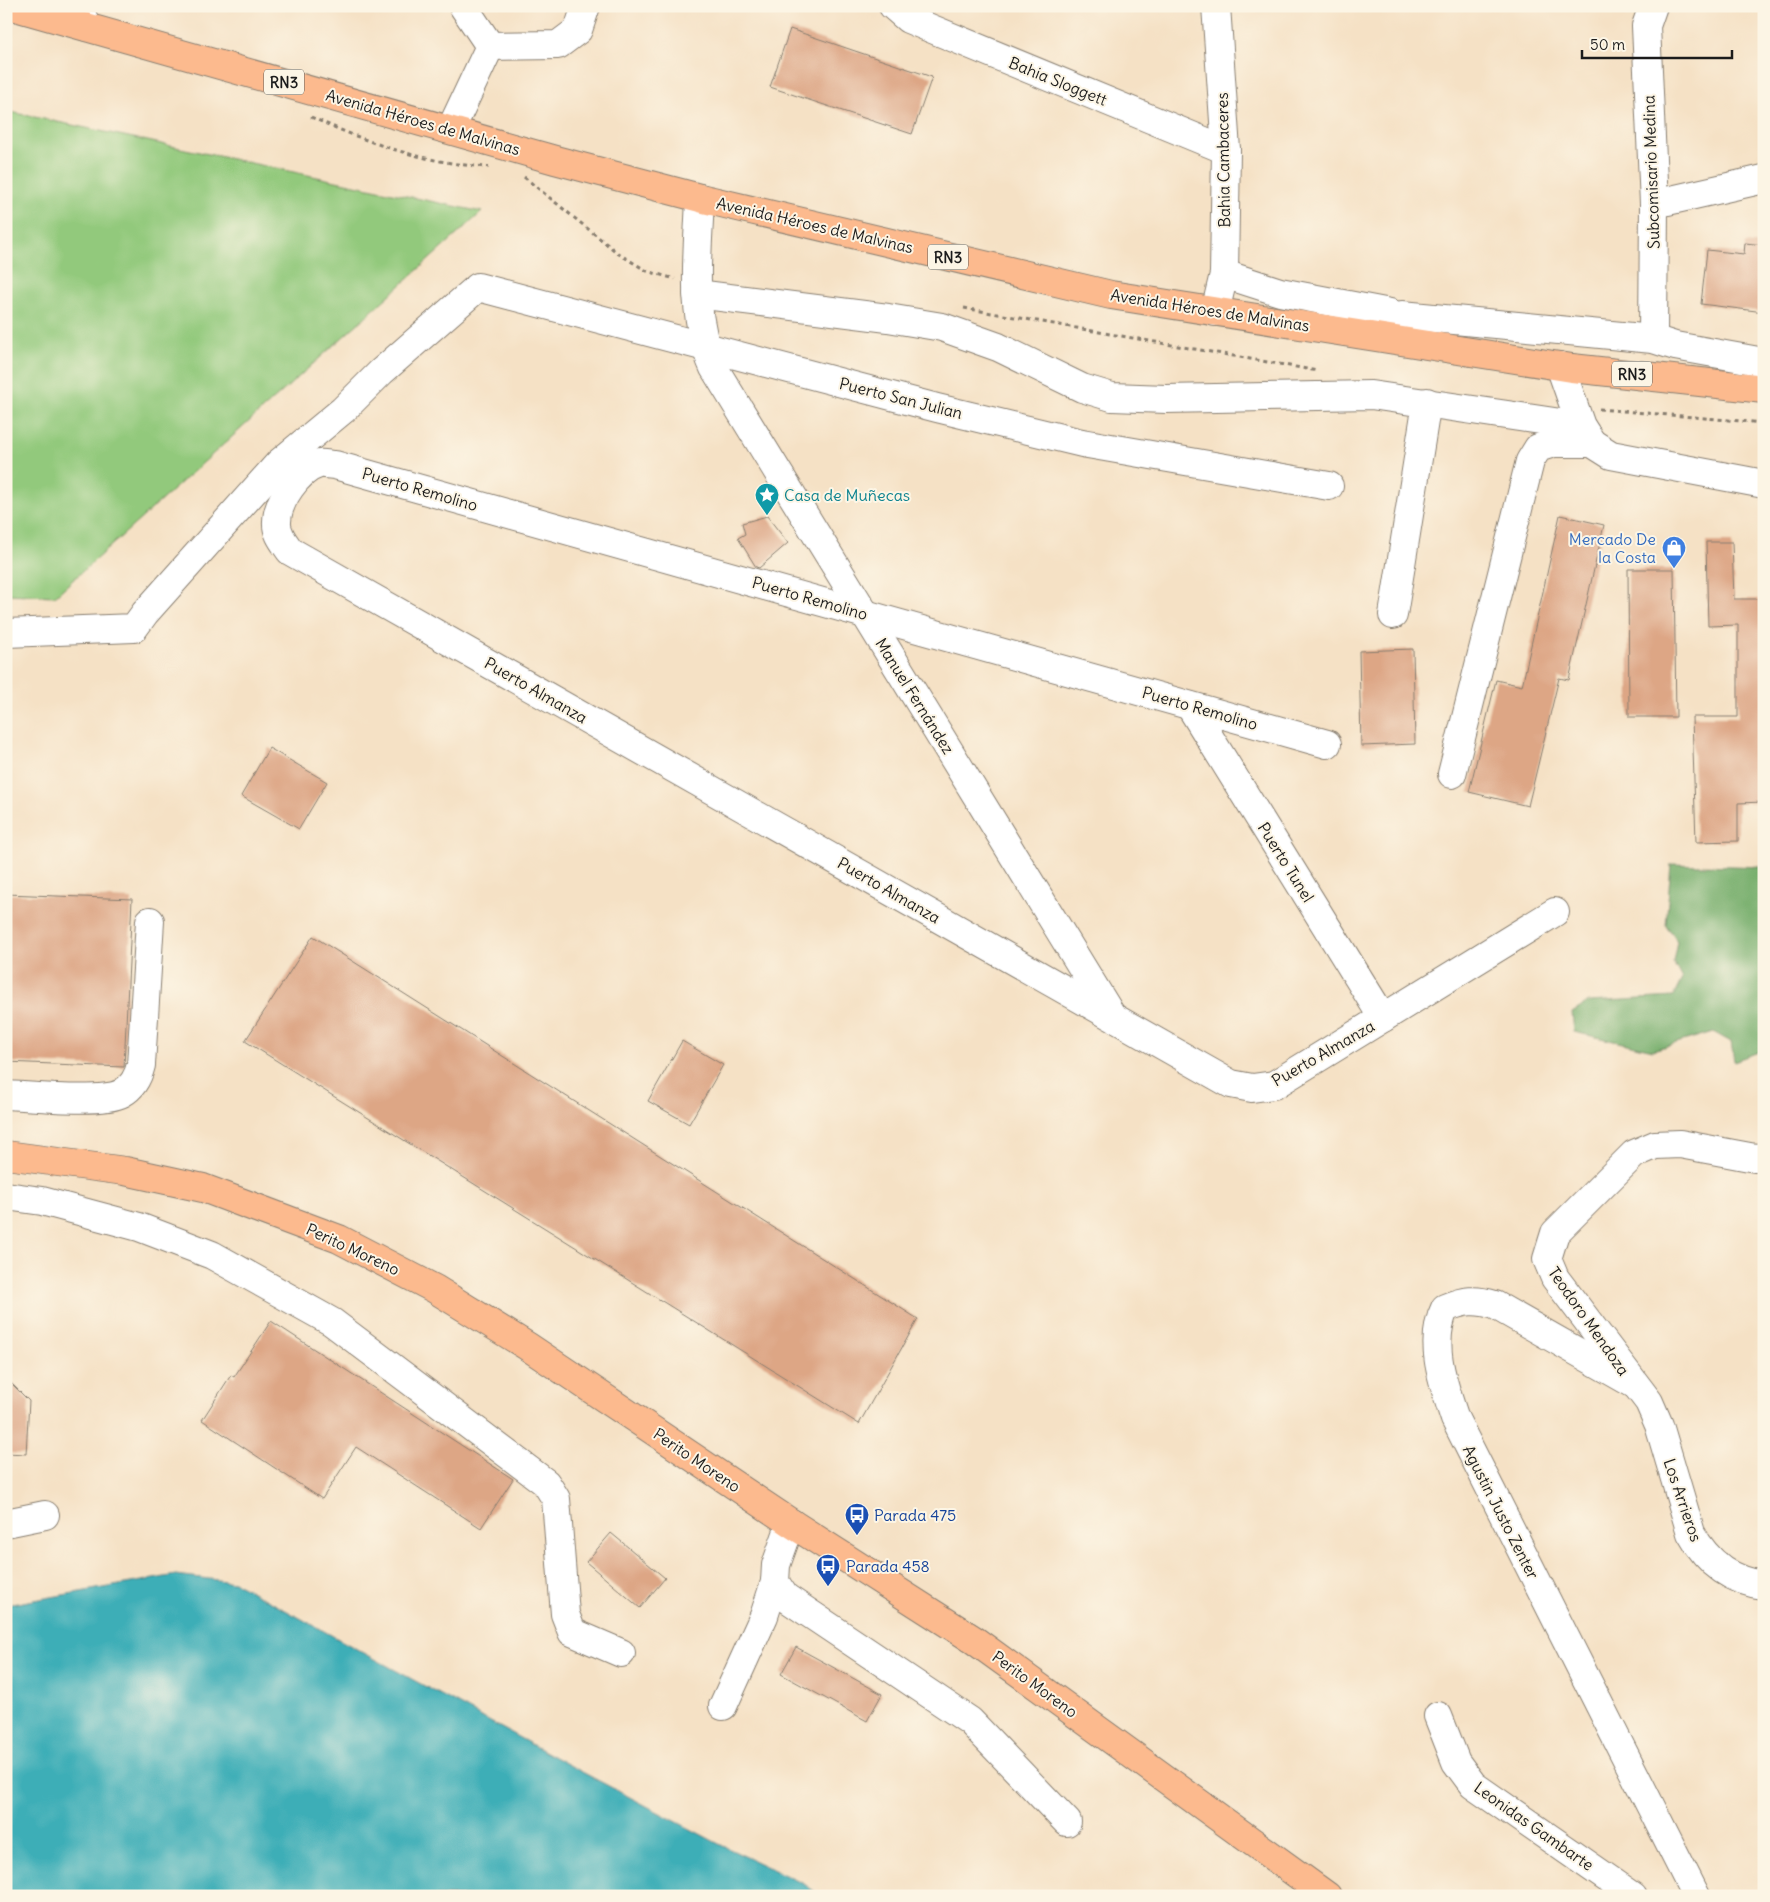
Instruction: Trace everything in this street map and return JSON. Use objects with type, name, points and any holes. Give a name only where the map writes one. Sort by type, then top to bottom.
[{"type":"main road","name":"Avenida Héroes de Malvinas","points":[[12,6],[83,17],[555,160],[700,198],[1111,295],[1560,366],[1764,389]]},
{"type":"main road","name":"Perito Moreno","points":[[6,1155],[125,1171],[203,1188],[339,1239],[435,1289],[519,1341],[791,1523],[974,1640],[1327,1896]]},
{"type":"street","points":[[464,6],[490,46]]},
{"type":"street","points":[[490,46],[558,45],[578,30],[586,6]]},
{"type":"street","name":"Bahia Sloggett","points":[[893,6],[908,19],[1226,150]]},
{"type":"street","name":"Bahia Cambaceres","points":[[1216,6],[1226,150],[1224,274],[1216,312]]},
{"type":"street","name":"Subcomisario Medina","points":[[1653,6],[1646,26],[1654,204],[1653,339]]},
{"type":"street","points":[[451,129],[490,46]]},
{"type":"street","points":[[1654,204],[1764,179]]},
{"type":"street","name":"Manuel Fernández","points":[[700,198],[696,306],[705,347],[714,368],[1113,1018]]},
{"type":"street","points":[[1224,274],[1280,292],[1402,315],[1653,339],[1675,346],[1764,362]]},
{"type":"street","name":"Puerto San Julian","points":[[288,472],[343,410],[381,372],[478,287],[1082,443],[1329,486]]},
{"type":"street","points":[[697,287],[942,327],[998,347],[1082,388],[1112,396],[1166,398],[1371,395],[1582,426]]},
{"type":"street","points":[[1346,332],[1372,320],[1402,315]]},
{"type":"street","points":[[1560,366],[1582,426],[1611,455],[1764,484]]},
{"type":"street","points":[[1394,615],[1428,402]]},
{"type":"street","points":[[1452,774],[1530,461],[1538,448],[1554,443],[1582,426]]},
{"type":"street","name":"Puerto Remolino","points":[[288,472],[320,464],[335,465],[1327,744]]},
{"type":"street","points":[[6,633],[134,628],[145,613],[288,472]]},
{"type":"street","name":"Puerto Almanza","points":[[288,472],[277,523],[279,536],[290,550],[1231,1084],[1252,1088],[1274,1085],[1555,912]]},
{"type":"street","name":"Puerto Tunel","points":[[1190,706],[1383,1018]]},
{"type":"street","points":[[6,1095],[104,1098],[121,1094],[132,1085],[141,1065],[150,921]]},
{"type":"street","name":"Teodoro Mendoza","points":[[1634,1384],[1556,1278],[1547,1259],[1555,1233],[1634,1154],[1655,1144],[1680,1144],[1755,1158],[1764,1157]]},
{"type":"street","points":[[6,1196],[42,1201],[139,1227],[202,1252],[332,1322],[546,1483],[556,1499],[565,1614],[572,1632],[621,1653]]},
{"type":"street","name":"Agustin Justo Zenter","points":[[1634,1384],[1494,1305],[1479,1300],[1462,1300],[1445,1308],[1438,1323],[1436,1342],[1442,1375],[1455,1419],[1696,1896]]},
{"type":"street","name":"Los Arrieros","points":[[1634,1384],[1649,1402],[1660,1425],[1691,1533],[1699,1549],[1708,1559],[1725,1572],[1753,1584],[1764,1585]]},
{"type":"street","points":[[6,1523],[45,1515]]},
{"type":"street","points":[[724,1706],[764,1616],[775,1582],[776,1565],[791,1523]]},
{"type":"street","points":[[775,1582],[790,1601],[970,1721],[1067,1822]]},
{"type":"street","name":"Leonidas Gambarte","points":[[1438,1716],[1456,1762],[1473,1786],[1633,1896]]},
{"type":"path","points":[[308,116],[354,137],[379,145],[458,166],[498,169]]},
{"type":"path","points":[[520,175],[619,254],[647,271],[674,278],[697,287]]},
{"type":"path","points":[[961,308],[1327,372]]},
{"type":"path","points":[[1582,426],[1764,423]]},
{"type":"green space","points":[[6,111],[482,212],[55,596],[6,594]]},
{"type":"green space","points":[[1671,864],[1764,867],[1764,1050],[1734,1061],[1731,1042],[1713,1032],[1653,1050],[1574,1032],[1572,1013],[1589,1002],[1673,997],[1682,979],[1673,962],[1677,941],[1666,925]]},
{"type":"water","points":[[176,1575],[234,1582],[582,1772],[721,1845],[804,1884],[821,1896],[6,1896],[6,1605]]},
{"type":"building","points":[[790,29],[932,77],[912,134],[770,87]]},
{"type":"building","points":[[1745,243],[1764,245],[1764,312],[1701,304],[1707,250],[1744,254]]},
{"type":"building","points":[[1560,515],[1604,525],[1569,680],[1559,678],[1528,806],[1469,792],[1496,680],[1522,686]]},
{"type":"building","points":[[767,516],[788,543],[759,568],[756,567],[738,538],[745,534],[742,523]]},
{"type":"building","points":[[1706,542],[1732,542],[1734,599],[1764,599],[1764,802],[1738,803],[1738,841],[1696,842],[1692,717],[1738,717],[1738,625],[1708,626]]},
{"type":"building","points":[[1628,569],[1674,569],[1676,717],[1629,717]]},
{"type":"building","points":[[1413,649],[1415,744],[1361,746],[1359,651]]},
{"type":"building","points":[[269,748],[327,782],[299,829],[241,796]]},
{"type":"building","points":[[6,894],[132,899],[124,1067],[6,1062]]},
{"type":"building","points":[[313,936],[918,1319],[859,1424],[245,1041]]},
{"type":"building","points":[[682,1041],[723,1065],[689,1124],[648,1101]]},
{"type":"building","points":[[271,1321],[513,1479],[481,1528],[356,1447],[322,1499],[202,1420],[231,1375],[234,1377]]},
{"type":"building","points":[[6,1378],[29,1401],[26,1454],[6,1453]]},
{"type":"building","points":[[611,1533],[665,1578],[640,1608],[586,1562]]},
{"type":"building","points":[[796,1647],[882,1694],[867,1721],[781,1674]]},
{"type":"place","name":"Casa de Muñecas","points":[[767,516]]},
{"type":"place","name":"Mercado De la Costa","points":[[1674,569]]},
{"type":"place","name":"Parada 475","points":[[857,1536]]},
{"type":"place","name":"Parada 458","points":[[828,1587]]}]
